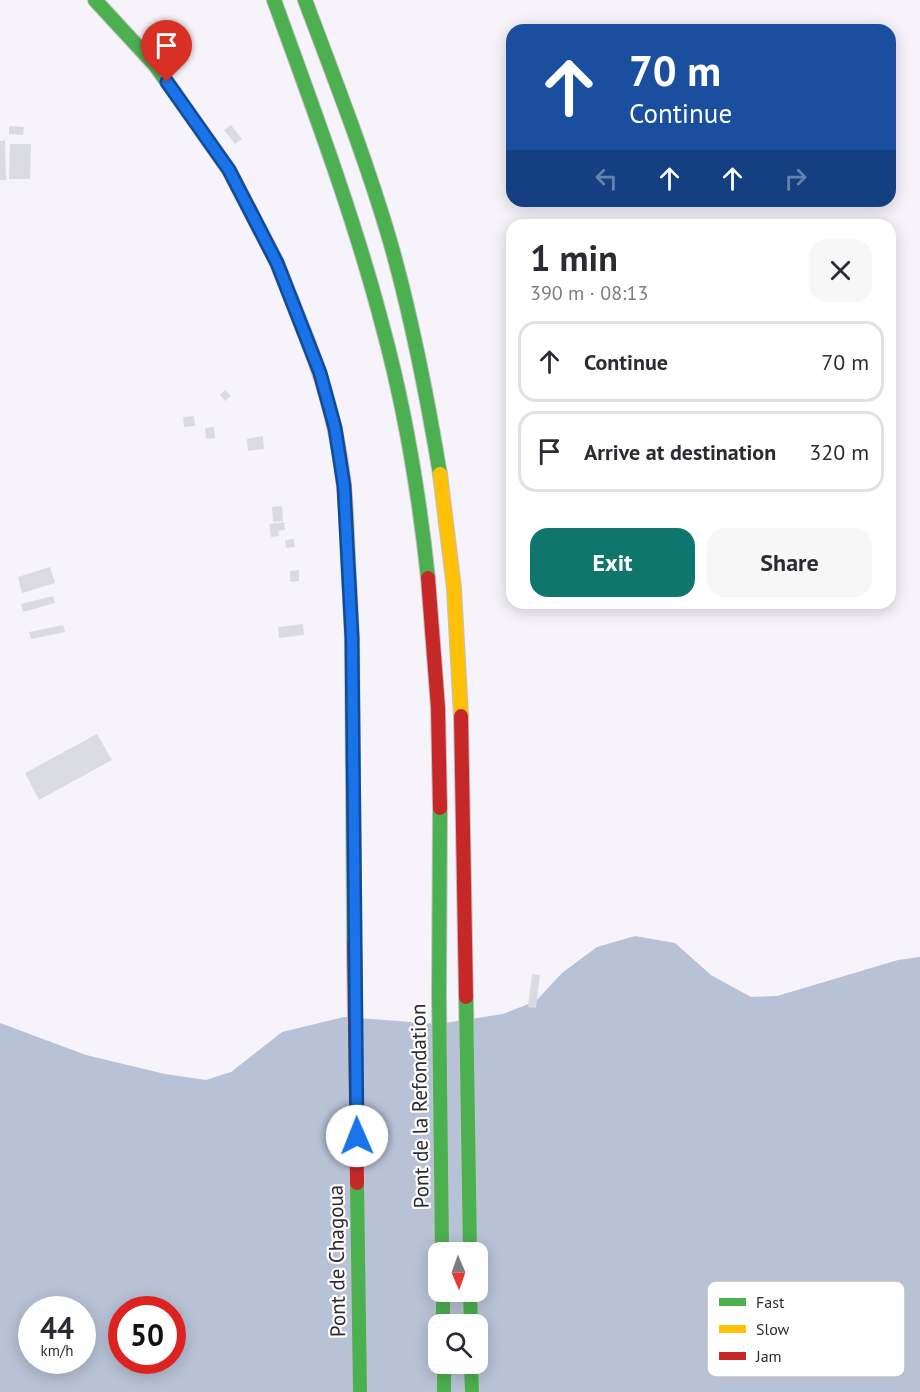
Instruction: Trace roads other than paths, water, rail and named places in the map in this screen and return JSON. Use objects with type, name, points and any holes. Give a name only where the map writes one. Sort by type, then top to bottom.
[{"type":"main road","name":"Pont de Chagoua","points":[[95,0],[155,64],[229,170],[277,263],[320,373],[335,428],[344,486],[352,638],[360,1392]]},
{"type":"main road","name":"Pont de la Refondation","points":[[273,0],[362,251],[388,344],[408,439],[423,535],[433,626],[440,796],[442,1242]]},
{"type":"main road","points":[[305,0],[355,133],[390,243],[433,430],[448,529],[458,625],[470,1242]]},
{"type":"main road","points":[[444,1374],[444,1392]]},
{"type":"main road","points":[[471,1374],[472,1392]]},
{"type":"water","points":[[635,936],[675,943],[711,975],[751,997],[777,996],[898,960],[920,957],[920,1392],[0,1392],[0,1023],[86,1055],[165,1074],[206,1080],[231,1072],[282,1032],[344,1017],[438,1024],[503,1014],[536,1001],[562,973],[597,947]]}]
